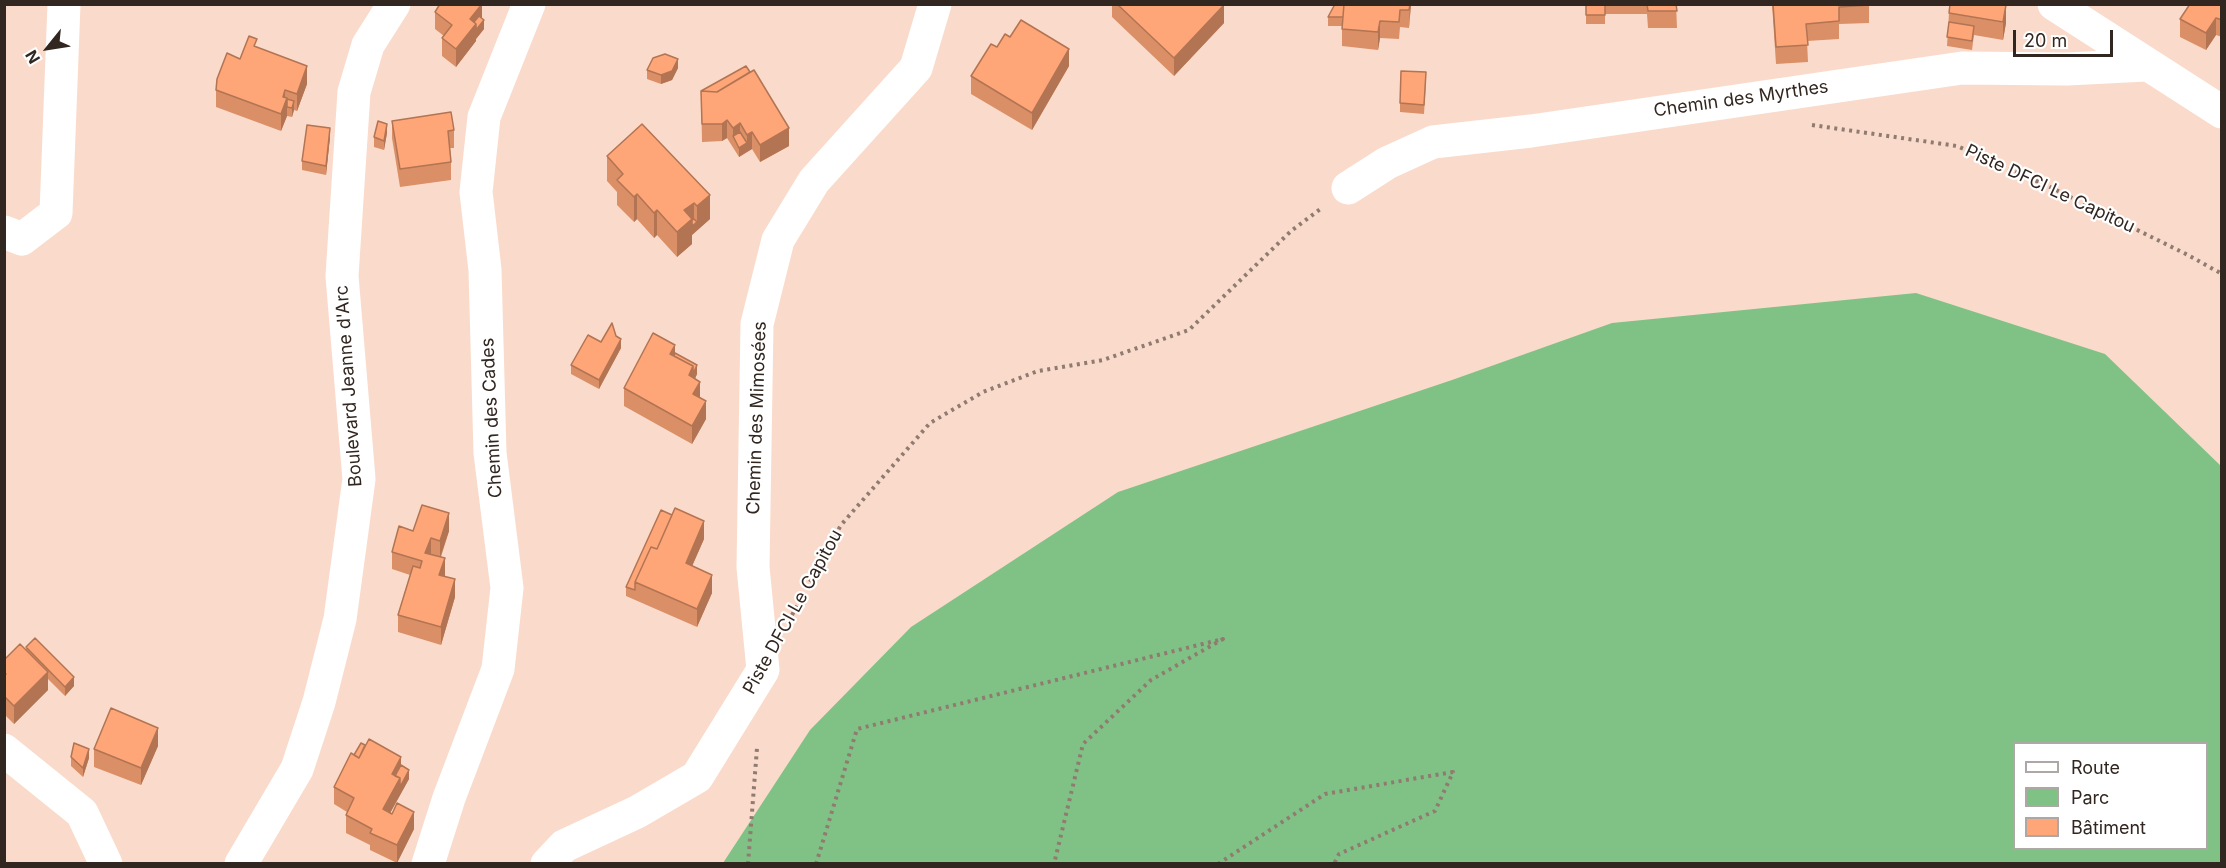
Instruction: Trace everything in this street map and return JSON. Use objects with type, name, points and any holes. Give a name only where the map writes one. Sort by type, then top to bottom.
[{"type":"street","points":[[4,232],[22,239],[56,213],[64,4]]},
{"type":"street","name":"Boulevard Jeanne d'Arc","points":[[241,864],[297,769],[319,702],[340,619],[359,479],[342,276],[354,92],[368,45],[394,4]]},
{"type":"street","name":"Chemin des Cades","points":[[428,864],[449,798],[498,669],[507,588],[490,453],[485,270],[476,192],[484,117],[529,4]]},
{"type":"street","name":"Chemin des Mimosées","points":[[764,670],[753,567],[757,324],[778,240],[814,181],[916,68],[935,4]]},
{"type":"street","points":[[2054,4],[2222,112]]},
{"type":"street","name":"Chemin des Myrthes","points":[[1348,188],[1387,163],[1433,142],[1531,131],[1962,68],[2067,69],[2146,65]]},
{"type":"street","name":"Piste DFCI Le Capitou","points":[[547,864],[564,846],[637,812],[697,777],[764,670]]},
{"type":"street","points":[[4,750],[82,813],[106,864]]},
{"type":"path","name":"Piste DFCI Le Capitou","points":[[1810,125],[1957,146],[2049,186],[2222,274]]},
{"type":"path","name":"Piste DFCI Le Capitou","points":[[790,619],[841,525],[930,423],[983,392],[1038,371],[1103,360],[1189,330],[1291,231],[1348,188]]},
{"type":"path","points":[[816,864],[857,729],[1223,639],[1151,680],[1083,744],[1054,864]]},
{"type":"path","points":[[748,864],[758,741]]},
{"type":"path","points":[[1218,864],[1325,794],[1453,772],[1435,811],[1339,854],[1334,864]]},
{"type":"green space","points":[[1916,293],[2105,354],[2221,466],[2221,863],[723,863],[810,730],[911,627],[1118,492],[1452,380],[1612,323]]},
{"type":"building","points":[[440,4],[482,4],[470,19],[476,24],[456,49],[442,38],[452,25],[435,12]]},
{"type":"building","points":[[1117,4],[1223,4],[1224,5],[1174,58]]},
{"type":"building","points":[[1335,4],[1344,4],[1343,17],[1328,17]]},
{"type":"building","points":[[1344,4],[1410,4],[1409,10],[1400,10],[1399,22],[1380,21],[1378,32],[1342,29]]},
{"type":"building","points":[[1647,4],[1676,4],[1677,11],[1648,11]]},
{"type":"building","points":[[1773,4],[1869,5],[1839,7],[1839,21],[1806,24],[1808,45],[1776,47]]},
{"type":"building","points":[[1950,4],[2006,5],[2003,22],[1949,13]]},
{"type":"building","points":[[2190,4],[2222,4],[2222,20],[2216,18],[2206,33],[2180,19]]},
{"type":"building","points":[[1586,5],[1605,5],[1605,15],[1586,15]]},
{"type":"building","points":[[479,16],[484,20],[476,30],[474,22]]},
{"type":"building","points":[[1021,20],[1069,49],[1032,113],[971,76],[991,44],[997,47],[1005,34],[1010,37]]},
{"type":"building","points":[[1949,22],[1974,26],[1972,41],[1947,37]]},
{"type":"building","points":[[249,36],[257,39],[254,46],[307,66],[297,94],[285,90],[283,97],[287,98],[281,114],[216,90],[217,79],[227,53],[240,59]]},
{"type":"building","points":[[665,54],[678,59],[672,71],[661,75],[647,70],[653,58]]},
{"type":"building","points":[[746,66],[750,72],[717,92],[701,91]]},
{"type":"building","points":[[754,70],[789,128],[760,145],[752,132],[747,135],[740,123],[733,128],[727,120],[722,124],[702,124],[701,91],[717,92]]},
{"type":"building","points":[[1401,71],[1426,72],[1424,105],[1400,103]]},
{"type":"building","points":[[287,99],[294,101],[292,108],[287,107]]},
{"type":"building","points":[[451,112],[454,130],[448,131],[451,162],[400,169],[392,121]]},
{"type":"building","points":[[378,121],[387,124],[384,141],[374,137]]},
{"type":"building","points":[[642,124],[710,195],[697,206],[694,203],[684,210],[692,219],[677,232],[657,210],[654,213],[637,194],[634,197],[617,180],[623,174],[607,156]]},
{"type":"building","points":[[307,125],[330,128],[326,166],[302,161]]},
{"type":"building","points":[[740,132],[747,143],[739,148],[733,136]]},
{"type":"building","points":[[612,323],[616,336],[621,339],[599,380],[571,365],[588,335],[601,342]]},
{"type":"building","points":[[653,333],[675,345],[670,354],[693,366],[689,375],[700,382],[693,394],[706,401],[692,426],[624,388]]},
{"type":"building","points":[[675,353],[697,365],[693,374],[693,366],[674,356]]},
{"type":"building","points":[[422,505],[449,513],[440,541],[431,538],[425,553],[445,558],[439,575],[455,579],[441,627],[398,615],[413,566],[420,568],[422,561],[392,552],[399,526],[413,531]]},
{"type":"building","points":[[675,508],[704,521],[686,563],[712,575],[697,609],[635,582],[651,547],[657,549]]},
{"type":"building","points":[[661,510],[672,515],[657,549],[651,547],[635,582],[635,590],[626,587]]},
{"type":"building","points":[[35,638],[74,677],[65,687],[26,647]]},
{"type":"building","points":[[20,644],[48,672],[14,706],[4,696],[4,675],[6,674],[4,660]]},
{"type":"building","points":[[111,708],[158,728],[141,768],[94,749]]},
{"type":"building","points":[[369,739],[401,757],[392,774],[400,778],[383,809],[392,814],[397,803],[414,812],[397,845],[370,833],[372,829],[346,815],[354,798],[334,787],[351,753],[359,758]]},
{"type":"building","points":[[74,743],[89,749],[83,768],[71,757]]},
{"type":"building","points":[[361,743],[365,745],[359,758],[354,755]]},
{"type":"building","points":[[401,765],[409,770],[400,787],[400,778],[395,776]]}]
